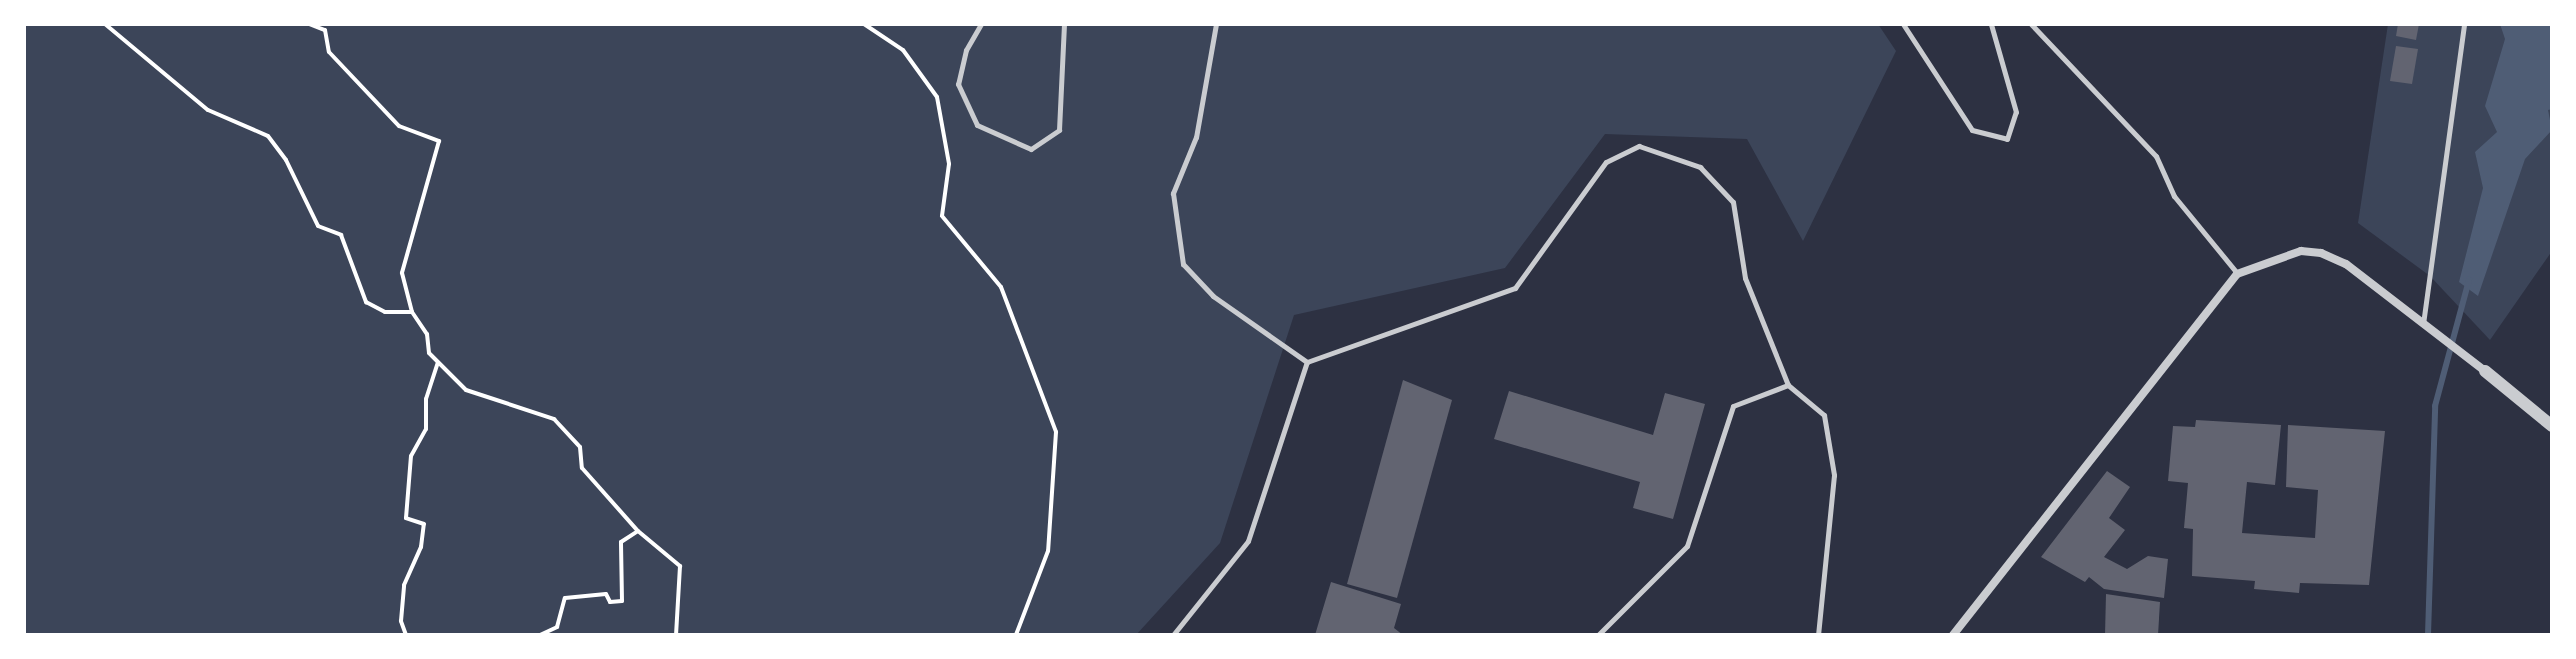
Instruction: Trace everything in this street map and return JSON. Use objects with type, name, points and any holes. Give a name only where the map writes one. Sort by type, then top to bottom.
[{"type":"street","points":[[1953,635],[2237,274],[2301,251],[2321,253],[2346,264],[2552,426]]},
{"type":"lane","points":[[981,24],[966,50],[958,84],[977,125],[1031,149],[1059,130],[1064,24]]},
{"type":"lane","points":[[1216,24],[1196,137],[1173,193],[1183,264],[1213,296],[1307,362]]},
{"type":"lane","points":[[1903,24],[1972,130],[2007,139],[2016,112],[1991,24]]},
{"type":"lane","points":[[2031,24],[2156,156],[2174,196],[2237,274]]},
{"type":"lane","points":[[2423,324],[2464,24]]},
{"type":"lane","points":[[1307,362],[1515,288],[1606,162],[1639,146],[1700,167],[1733,202],[1745,278],[1788,385],[1824,415],[1834,475],[1818,635]]},
{"type":"lane","points":[[1173,635],[1248,541],[1307,362]]},
{"type":"lane","points":[[1598,635],[1687,546],[1733,406],[1788,385]]},
{"type":"path","points":[[105,24],[208,110],[268,136],[286,160],[318,226],[341,235],[366,302],[385,312],[412,312]]},
{"type":"path","points":[[309,24],[325,30],[329,52],[399,126],[439,141],[402,273],[412,312],[438,363],[480,398],[554,419],[580,447],[582,468],[638,531],[680,566],[676,635]]},
{"type":"path","points":[[864,24],[903,50],[937,97],[949,164],[942,216],[1001,287],[1056,432],[1048,551],[1016,635]]},
{"type":"path","points":[[406,635],[401,621],[404,585],[421,547],[424,524],[406,518],[411,456],[426,429],[426,399],[438,363]]},
{"type":"path","points":[[540,635],[557,627],[565,598],[606,594],[610,602],[622,601],[621,542],[638,531]]},
{"type":"shaded area","points":[[24,24],[1878,24],[1896,51],[1803,241],[1747,139],[1605,134],[1505,268],[1294,315],[1220,543],[1136,635],[24,635]]},
{"type":"shaded area","points":[[2388,24],[2552,24],[2552,251],[2490,340],[2430,276],[2358,223]]},
{"type":"shaded area","points":[[2500,24],[2552,24],[2552,109],[2548,110],[2552,130],[2525,159],[2478,296],[2459,282],[2483,188],[2475,152],[2497,132],[2485,106],[2505,39]]},
{"type":"building","points":[[2398,24],[2419,24],[2416,40],[2396,36]]},
{"type":"building","points":[[2396,46],[2418,49],[2412,84],[2390,81]]},
{"type":"building","points":[[1403,380],[1452,400],[1397,598],[1347,584]]},
{"type":"building","points":[[1509,391],[1653,435],[1665,393],[1705,404],[1673,519],[1633,508],[1640,482],[1494,439]]},
{"type":"building","points":[[2196,420],[2281,425],[2275,485],[2247,482],[2242,533],[2315,538],[2318,490],[2286,487],[2288,425],[2385,431],[2369,585],[2300,583],[2299,593],[2254,589],[2255,581],[2192,576],[2193,529],[2184,528],[2188,483],[2168,481],[2173,426],[2195,427]]},
{"type":"building","points":[[2107,471],[2130,487],[2109,518],[2125,530],[2104,557],[2127,569],[2148,556],[2168,559],[2164,598],[2104,589],[2089,577],[2085,582],[2041,557]]},
{"type":"building","points":[[1331,582],[1401,604],[1394,628],[1403,635],[1315,635]]},
{"type":"building","points":[[2106,594],[2160,602],[2158,635],[2105,635]]},
{"type":"waterway","points":[[2428,635],[2435,406],[2469,280]]}]
